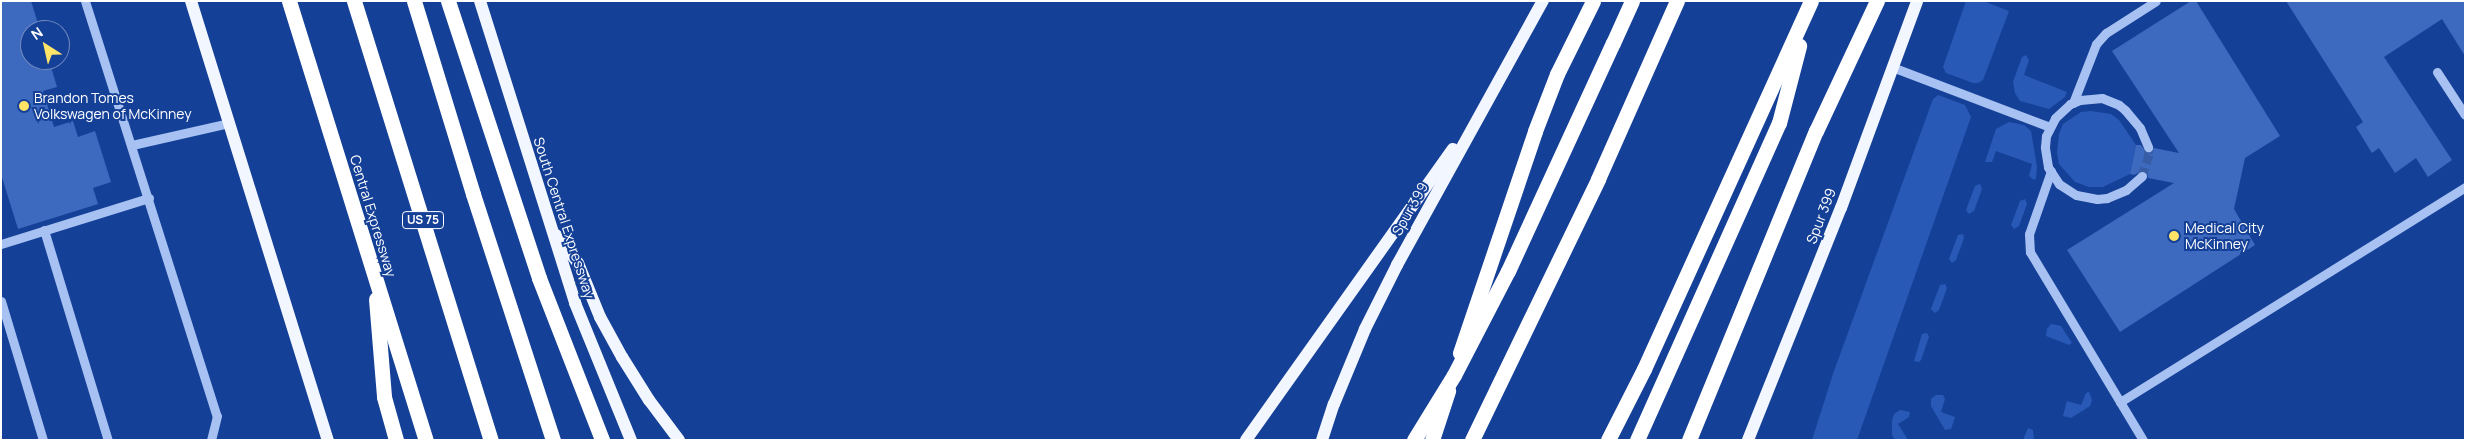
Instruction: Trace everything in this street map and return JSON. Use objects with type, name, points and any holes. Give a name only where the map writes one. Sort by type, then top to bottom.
[{"type":"highway","name":"Central Expressway","points":[[289,1],[426,440]]},
{"type":"highway","name":"US 75","points":[[354,1],[491,440]]},
{"type":"highway","points":[[414,1],[473,194],[553,440]]},
{"type":"highway","points":[[448,1],[539,278],[602,440]]},
{"type":"highway","points":[[1432,440],[1535,130],[1558,74],[1593,1]]},
{"type":"highway","points":[[1414,440],[1454,374],[1508,271],[1632,1]]},
{"type":"highway","points":[[1472,440],[1594,188],[1677,1]]},
{"type":"highway","points":[[1689,440],[1816,131],[1877,1]]},
{"type":"highway","points":[[1608,440],[1644,369],[1811,2]]},
{"type":"highway","points":[[1637,440],[1779,123],[1811,2]]},
{"type":"highway","points":[[373,270],[384,397],[396,440]]},
{"type":"main road","points":[[191,1],[328,440]]},
{"type":"main road","name":"South Central Expressway","points":[[480,1],[575,303],[631,440]]},
{"type":"main road","name":"Spur 399","points":[[1322,440],[1334,404],[1365,329],[1397,265],[1543,1]]},
{"type":"main road","name":"Spur 399","points":[[1749,436],[1841,208],[1917,1]]},
{"type":"main road","points":[[1246,440],[1482,109]]},
{"type":"main road","points":[[550,227],[578,264],[600,317],[622,357],[649,400],[679,440]]},
{"type":"lane","points":[[85,1],[217,416],[211,440]]},
{"type":"lane","points":[[2073,103],[2096,44],[2106,33],[2156,1]]},
{"type":"lane","points":[[1892,67],[2050,127]]},
{"type":"lane","points":[[2437,72],[2465,115]]},
{"type":"lane","points":[[2142,176],[2135,184],[2116,195],[2096,199],[2076,195],[2067,190],[2051,171],[2045,147],[2050,127],[2062,110],[2086,98],[2102,98],[2119,105],[2140,128],[2148,147]]},
{"type":"lane","points":[[132,144],[229,123]]},
{"type":"lane","points":[[2051,171],[2028,234],[2030,252],[2144,440]]},
{"type":"lane","points":[[2120,402],[2465,187]]},
{"type":"lane","points":[[1,244],[149,198]]},
{"type":"lane","points":[[44,230],[108,440]]},
{"type":"lane","points":[[1,301],[43,440]]},
{"type":"shaded area","points":[[1966,1],[1983,1],[2009,11],[1983,80],[1978,83],[1946,73],[1943,67]]},
{"type":"shaded area","points":[[2026,55],[2029,60],[2024,75],[2067,92],[2065,97],[2049,109],[2020,101],[2015,93],[2013,82],[2022,57]]},
{"type":"shaded area","points":[[1938,95],[1965,105],[1971,117],[1857,440],[1812,440],[1833,374],[1933,99]]},
{"type":"shaded area","points":[[2091,111],[2111,114],[2119,120],[2136,145],[2130,174],[2103,187],[2089,187],[2075,182],[2059,164],[2057,153],[2059,134],[2063,124],[2081,112]]},
{"type":"shaded area","points":[[2009,122],[2024,125],[2031,131],[2037,167],[2034,180],[2029,176],[2032,164],[1996,151],[1992,162],[1985,162],[1996,129]]},
{"type":"shaded area","points":[[1980,184],[1982,189],[1974,211],[1969,214],[1966,210],[1975,186]]},
{"type":"shaded area","points":[[2025,199],[2027,204],[2019,226],[2014,229],[2011,225],[2020,201]]},
{"type":"shaded area","points":[[1963,234],[1964,238],[1956,260],[1952,263],[1949,259],[1958,235]]},
{"type":"shaded area","points":[[1945,284],[1947,288],[1939,310],[1935,313],[1931,309],[1940,285]]},
{"type":"shaded area","points":[[2051,324],[2061,326],[2072,343],[2069,345],[2046,336],[2047,329]]},
{"type":"shaded area","points":[[1927,333],[1929,337],[1921,360],[1919,362],[1914,361],[1922,334]]},
{"type":"shaded area","points":[[2089,392],[2092,400],[2090,406],[2071,418],[2063,416],[2067,401],[2081,405],[2086,393]]},
{"type":"shaded area","points":[[1936,395],[1943,395],[1945,399],[1941,412],[1955,417],[1951,429],[1945,430],[1931,406],[1931,399]]},
{"type":"shaded area","points":[[1900,410],[1910,412],[1909,417],[1898,424],[1908,440],[1895,440],[1892,435],[1894,414]]},
{"type":"shaded area","points":[[2028,428],[2033,430],[2034,440],[2023,440]]},
{"type":"building","name":"Brandon Tomes Volkswagen of McKinney","points":[[1,1],[31,1],[37,20],[20,20],[20,70],[52,70],[57,87],[43,91],[54,127],[73,121],[78,137],[95,131],[111,182],[93,188],[98,204],[18,229],[1,174]]},
{"type":"building","points":[[2191,1],[2196,1],[2280,136],[2245,158],[2234,209],[2255,245],[2120,332],[2067,250],[2174,183],[2148,178],[2147,172],[2144,170],[2134,175],[2130,174],[2136,145],[2141,145],[2147,153],[2151,153],[2154,148],[2179,153],[2112,51]]},
{"type":"building","points":[[2286,1],[2465,1],[2465,56],[2442,19],[2384,57],[2452,160],[2428,177],[2416,158],[2395,173],[2379,148],[2372,153],[2356,127],[2363,122]]},
{"type":"tunnel","points":[[2142,176],[2149,154],[2148,147]]},
{"type":"place","name":"Brandon Tomes Volkswagen of McKinney","points":[[24,106]]},
{"type":"place","name":"Medical City McKinney","points":[[2174,236]]}]
